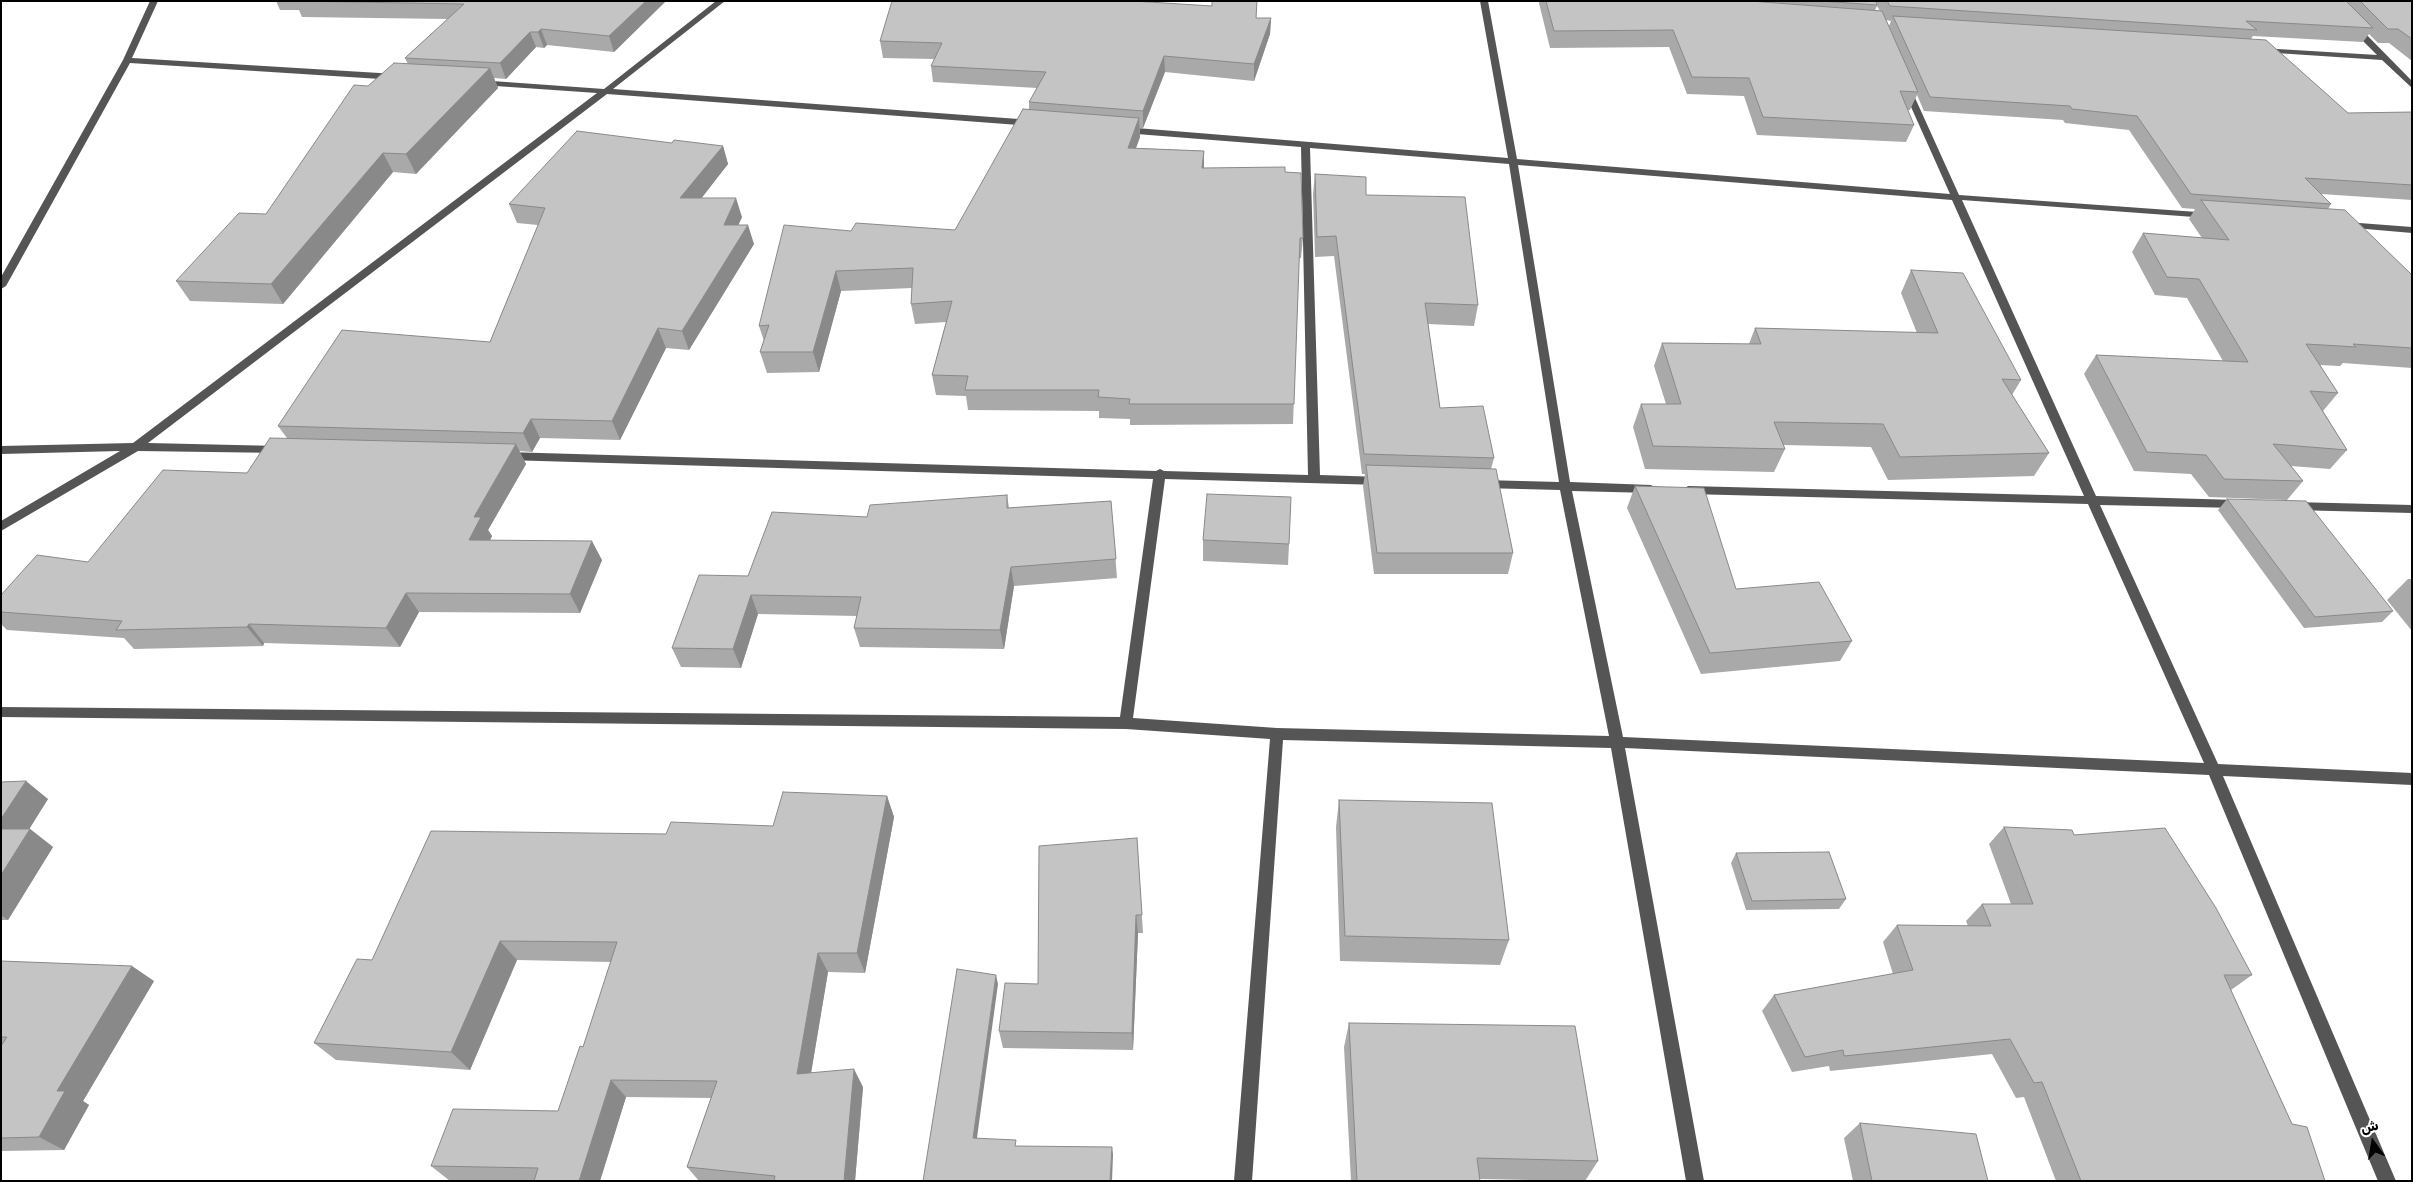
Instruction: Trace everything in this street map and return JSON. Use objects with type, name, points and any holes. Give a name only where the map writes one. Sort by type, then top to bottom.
[{"type":"street","points":[[1,286],[127,60],[154,1]]},
{"type":"street","points":[[1,527],[136,446],[608,90],[721,1]]},
{"type":"street","points":[[1484,1],[1513,162],[1565,486],[1617,742],[1695,1181]]},
{"type":"street","points":[[2350,23],[2412,86]]},
{"type":"street","points":[[2255,49],[2384,58]]},
{"type":"street","points":[[127,60],[401,77]]},
{"type":"street","points":[[1901,75],[1954,198],[2213,769],[2387,1181]]},
{"type":"street","points":[[470,82],[608,90],[1040,124]]},
{"type":"street","points":[[1119,130],[1954,198],[2223,216]]},
{"type":"street","points":[[1306,144],[1314,479]]},
{"type":"street","points":[[2332,224],[2412,230]]},
{"type":"street","points":[[1,450],[136,446],[295,451]]},
{"type":"street","points":[[494,456],[1160,473],[1391,482]]},
{"type":"street","points":[[1126,723],[1160,473]]},
{"type":"street","points":[[1469,484],[2246,504]]},
{"type":"street","points":[[2285,506],[2412,509]]},
{"type":"street","points":[[1,712],[1126,723],[1277,734],[1617,742],[2412,780]]},
{"type":"street","points":[[1243,1181],[1277,734]]},
{"type":"building","points":[[294,1],[646,1],[609,36],[541,29],[538,32],[530,32],[500,63],[405,58],[464,4]]},
{"type":"building","points":[[892,1],[1133,1],[1212,6],[1212,1],[1257,1],[1256,18],[1271,18],[1254,64],[1164,56],[1143,111],[1029,102],[1046,72],[931,66],[942,43],[880,41]]},
{"type":"building","points":[[1546,1],[1750,1],[1882,11],[1918,92],[1900,91],[1914,125],[1763,117],[1749,78],[1692,77],[1673,30],[1554,31]]},
{"type":"building","points":[[1821,1],[1876,1],[1877,5]]},
{"type":"building","points":[[1887,1],[2346,1],[2373,28],[2246,21],[2257,30],[1890,6]]},
{"type":"building","points":[[2360,1],[2412,1],[2412,39],[2398,29],[2388,29]]},
{"type":"building","points":[[1893,16],[2266,40],[2348,113],[2412,112],[2412,185],[2305,178],[2331,204],[2191,194],[2137,116],[2072,109],[2070,106],[1930,97]]},
{"type":"building","points":[[394,63],[490,68],[406,154],[383,153],[271,284],[176,281],[239,213],[266,214],[354,85],[368,86]]},
{"type":"building","points":[[1023,109],[1139,118],[1128,148],[1204,151],[1202,168],[1285,167],[1285,172],[1301,173],[1303,238],[1300,238],[1294,404],[1129,404],[1130,399],[1098,397],[1099,390],[965,390],[968,376],[932,375],[952,301],[911,304],[913,268],[836,271],[813,352],[760,352],[769,325],[759,326],[784,225],[851,231],[856,223],[955,230]]},
{"type":"building","points":[[577,131],[672,143],[674,140],[723,146],[680,198],[736,198],[724,225],[748,225],[682,331],[658,328],[612,421],[531,419],[523,433],[278,426],[342,330],[490,342],[545,208],[509,204]]},
{"type":"building","points":[[1315,174],[1366,177],[1366,195],[1465,197],[1478,305],[1425,303],[1440,408],[1483,406],[1494,458],[1364,454],[1336,236],[1317,237]]},
{"type":"building","points":[[2201,200],[2345,210],[2412,275],[2412,348],[2353,344],[2356,347],[2306,344],[2338,393],[2310,391],[2347,450],[2273,444],[2303,481],[2224,479],[2206,455],[2147,452],[2096,355],[2248,362],[2199,279],[2167,277],[2143,233],[2229,240]]},
{"type":"building","points":[[1911,270],[1963,273],[2021,380],[2002,379],[2049,453],[1900,457],[1883,424],[1774,422],[1785,449],[1653,446],[1641,404],[1681,404],[1662,343],[1761,344],[1755,328],[1938,333]]},
{"type":"building","points":[[270,438],[516,444],[474,517],[481,517],[469,540],[592,541],[570,594],[406,593],[386,628],[249,624],[247,627],[116,630],[122,621],[1,612],[1,595],[37,555],[88,562],[163,470],[247,473]]},
{"type":"building","points":[[1366,465],[1496,469],[1513,553],[1377,553]]},
{"type":"building","points":[[1635,486],[1704,488],[1736,589],[1819,582],[1852,641],[1710,653]]},
{"type":"building","points":[[1207,494],[1291,497],[1289,544],[1203,540]]},
{"type":"building","points":[[1007,495],[1007,508],[1111,501],[1116,559],[1011,567],[1000,630],[854,628],[861,597],[751,595],[733,649],[672,648],[699,575],[748,576],[772,512],[867,517],[870,505]]},
{"type":"building","points":[[2227,499],[2306,501],[2393,611],[2315,617]]},
{"type":"building","points":[[26,781],[1,819],[1,782]]},
{"type":"building","points":[[783,792],[887,796],[857,953],[818,953],[797,1074],[854,1069],[844,1181],[774,1181],[775,1176],[687,1167],[717,1081],[611,1080],[579,1181],[534,1181],[538,1168],[431,1166],[453,1109],[558,1111],[580,1046],[583,1047],[617,942],[500,941],[451,1052],[314,1043],[357,959],[372,960],[431,831],[666,834],[671,822],[773,826]]},
{"type":"building","points":[[1339,800],[1492,803],[1509,940],[1345,936]]},
{"type":"building","points":[[2004,827],[2072,830],[2074,835],[2165,828],[2216,908],[2252,975],[2224,975],[2292,1124],[2307,1127],[2325,1181],[2081,1181],[2042,1082],[2034,1083],[2010,1039],[1844,1056],[1843,1050],[1805,1057],[1774,995],[1913,970],[1897,925],[1991,926],[1982,904],[2033,904]]},
{"type":"building","points":[[1,829],[30,829],[1,875]]},
{"type":"building","points":[[1137,838],[1142,915],[1136,915],[1132,1033],[999,1031],[1005,983],[1038,984],[1039,846]]},
{"type":"building","points":[[1829,852],[1846,899],[1752,901],[1736,853]]},
{"type":"building","points":[[1,961],[132,966],[57,1091],[65,1091],[39,1137],[1,1138],[1,1046],[7,1037],[1,1037]]},
{"type":"building","points":[[957,969],[996,975],[973,1138],[1016,1140],[1015,1146],[1112,1147],[1110,1181],[923,1181]]},
{"type":"building","points":[[1349,1023],[1575,1026],[1598,1161],[1477,1158],[1480,1181],[1357,1181]]},
{"type":"building","points":[[1860,1123],[1976,1134],[1988,1181],[1872,1181]]}]
